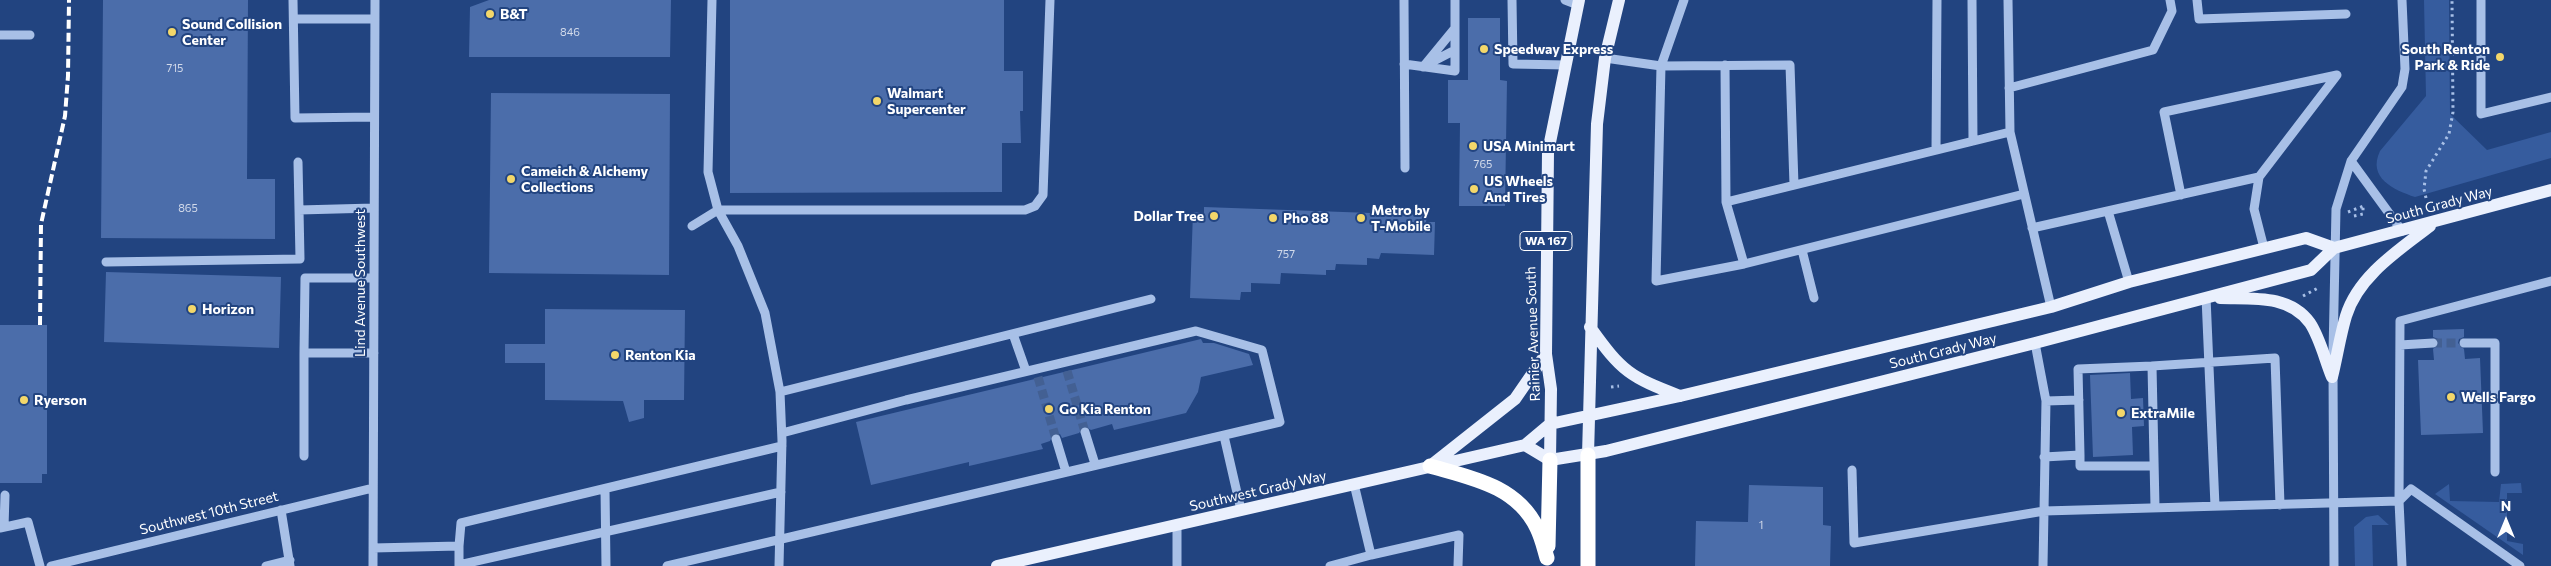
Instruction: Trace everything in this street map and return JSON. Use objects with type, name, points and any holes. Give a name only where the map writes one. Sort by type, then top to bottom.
[{"type":"highway","name":"WA 167","points":[[1588,455],[1588,566]]},
{"type":"highway","name":"WA 167","points":[[1547,562],[1550,460]]},
{"type":"highway","points":[[1430,466],[1475,479],[1505,491],[1525,509],[1533,522],[1547,562]]},
{"type":"main road","name":"WA 167","points":[[1588,455],[1597,124],[1605,58],[1619,0]]},
{"type":"main road","name":"Rainier Avenue South","points":[[1550,460],[1551,389],[1546,354],[1548,152],[1579,3]]},
{"type":"main road","name":"South Grady Way","points":[[1550,460],[1588,455],[2035,343],[2311,270],[2334,248],[2551,190]]},
{"type":"main road","points":[[2332,377],[2346,314],[2360,289],[2377,269],[2434,222]]},
{"type":"main road","name":"South Grady Way","points":[[1550,424],[1589,418],[2051,307],[2129,282],[2306,238],[2334,248]]},
{"type":"main road","points":[[2206,297],[2270,300],[2291,306],[2310,323],[2332,377]]},
{"type":"main road","points":[[1590,327],[1614,360],[1628,373],[1680,396]]},
{"type":"main road","points":[[1430,466],[1515,399],[1546,354]]},
{"type":"main road","name":"Southwest Grady Way","points":[[997,566],[1525,445],[1550,424]]},
{"type":"main road","points":[[1525,445],[1550,460]]},
{"type":"street","points":[[293,0],[295,118],[374,117]]},
{"type":"street","name":"Lind Avenue Southwest","points":[[373,566],[375,0]]},
{"type":"street","points":[[712,0],[708,172],[718,210],[738,246],[765,313],[780,392],[782,446],[779,566]]},
{"type":"street","points":[[692,226],[718,210],[1025,210],[1035,206],[1043,195],[1050,0]]},
{"type":"street","points":[[1404,0],[1405,168]]},
{"type":"street","points":[[1404,64],[1455,71],[1455,0]]},
{"type":"street","points":[[1512,0],[1513,64],[1566,66]]},
{"type":"street","points":[[1565,0],[1579,3]]},
{"type":"street","points":[[1684,0],[1661,66],[1656,282],[1744,264],[2024,194]]},
{"type":"street","points":[[1936,150],[1937,0]]},
{"type":"street","points":[[1972,0],[1973,141]]},
{"type":"street","points":[[2008,0],[2010,132],[2051,307]]},
{"type":"street","points":[[2009,88],[2153,50],[2172,11],[2170,0]]},
{"type":"street","points":[[2197,0],[2199,19],[2346,14]]},
{"type":"street","points":[[2334,566],[2335,503],[2332,377],[2336,209],[2351,162],[2402,87],[2405,69],[2402,0]]},
{"type":"street","points":[[2480,0],[2481,114],[2551,97]]},
{"type":"street","points":[[294,19],[375,19]]},
{"type":"street","points":[[1423,67],[1455,28]]},
{"type":"street","points":[[0,35],[30,35]]},
{"type":"street","points":[[1423,67],[1455,50]]},
{"type":"street","points":[[1605,58],[1661,66],[1790,65],[1794,185]]},
{"type":"street","points":[[1725,65],[1726,202],[1744,264]]},
{"type":"street","points":[[2181,195],[2164,112],[2337,75],[2259,177],[2254,209],[2264,248]]},
{"type":"street","points":[[1726,202],[2010,132]]},
{"type":"street","points":[[106,262],[300,258],[298,162]]},
{"type":"street","points":[[2351,162],[2402,231]]},
{"type":"street","points":[[2032,228],[2259,177]]},
{"type":"street","points":[[299,210],[374,208]]},
{"type":"street","points":[[2108,211],[2129,282]]},
{"type":"street","points":[[1802,250],[1814,298]]},
{"type":"street","points":[[304,456],[305,278],[374,278]]},
{"type":"street","points":[[2402,566],[2399,501],[2400,321],[2551,281]]},
{"type":"street","points":[[2206,297],[2215,506]]},
{"type":"street","points":[[780,392],[1151,299]]},
{"type":"street","points":[[667,566],[1280,422],[1262,350],[1196,331],[1065,366],[906,400],[782,433]]},
{"type":"street","points":[[1013,334],[1033,373]]},
{"type":"street","points":[[2035,343],[2046,401],[2043,566]]},
{"type":"street","points":[[2400,345],[2433,343]]},
{"type":"street","points":[[2464,343],[2495,343],[2495,472]]},
{"type":"street","points":[[304,353],[374,353]]},
{"type":"street","points":[[2154,466],[2080,466],[2078,369],[2275,358],[2280,505]]},
{"type":"street","points":[[2152,366],[2155,507]]},
{"type":"street","points":[[2046,401],[2079,400]]},
{"type":"street","points":[[1085,432],[1095,464]]},
{"type":"street","points":[[1224,436],[1241,510]]},
{"type":"street","points":[[1056,439],[1066,472]]},
{"type":"street","points":[[781,492],[459,565],[461,523],[782,446]]},
{"type":"street","points":[[2044,457],[2080,455]]},
{"type":"street","points":[[1852,470],[1854,543],[2044,511],[2399,501],[2411,489],[2520,566]]},
{"type":"street","points":[[1354,484],[1371,555]]},
{"type":"street","name":"Southwest 10th Street","points":[[51,566],[373,488]]},
{"type":"street","points":[[605,489],[606,566]]},
{"type":"street","points":[[5,495],[2,528],[28,522],[40,566]]},
{"type":"street","points":[[266,566],[290,563],[281,510]]},
{"type":"street","points":[[1177,525],[1177,566]]},
{"type":"street","points":[[1330,566],[1459,535],[1458,566]]},
{"type":"street","points":[[373,548],[459,546]]},
{"type":"path","points":[[2426,198],[2424,189],[2426,171],[2449,134],[2453,112],[2452,0]]},
{"type":"path","points":[[2347,212],[2354,211],[2365,205],[2363,214],[2354,217],[2354,211]]},
{"type":"path","points":[[2295,300],[2318,288]]},
{"type":"path","points":[[1621,381],[1619,386],[1621,394]]},
{"type":"path","points":[[1611,387],[1619,386]]},
{"type":"shaded area","points":[[2424,0],[2449,0],[2450,114],[2487,150],[2551,132],[2551,158],[2415,197],[2399,191],[2385,182],[2380,176],[2377,169],[2377,160],[2380,151],[2426,96]]},
{"type":"shaded area","points":[[2521,483],[2522,493],[2507,493],[2507,541],[2523,544],[2523,555],[2435,494],[2449,484],[2450,501],[2499,502],[2501,484]]},
{"type":"shaded area","points":[[2378,515],[2389,525],[2372,525],[2373,566],[2355,566],[2354,527],[2366,517]]},
{"type":"building","points":[[103,0],[248,0],[247,179],[275,179],[275,239],[101,238]]},
{"type":"building","points":[[489,0],[671,0],[670,57],[469,57],[470,7]]},
{"type":"building","name":"Walmart Supercenter","points":[[730,0],[1004,0],[1004,71],[1023,71],[1023,111],[1020,111],[1021,143],[1002,143],[1002,192],[730,193]]},
{"type":"building","points":[[1468,18],[1500,18],[1500,80],[1507,81],[1505,206],[1459,206],[1460,123],[1448,123],[1448,80],[1468,80]]},
{"type":"building","points":[[491,93],[670,94],[669,275],[489,273]]},
{"type":"building","points":[[1204,207],[1427,215],[1426,222],[1435,222],[1434,255],[1381,253],[1379,259],[1367,258],[1367,265],[1336,264],[1335,270],[1326,270],[1326,275],[1281,273],[1280,284],[1251,283],[1251,292],[1241,292],[1240,300],[1190,298],[1193,212],[1204,213]]},
{"type":"building","name":"Horizon","points":[[106,272],[281,277],[279,348],[104,342]]},
{"type":"building","name":"Renton Kia","points":[[545,309],[685,310],[684,400],[644,400],[644,418],[629,422],[623,401],[545,400],[545,363],[505,363],[505,344],[545,344]]},
{"type":"building","name":"Ryerson","points":[[0,325],[47,325],[47,474],[42,474],[42,483],[0,483]]},
{"type":"building","name":"Wells Fargo","points":[[2464,329],[2464,337],[2459,339],[2458,343],[2464,349],[2465,359],[2480,358],[2483,433],[2421,435],[2418,360],[2434,360],[2433,349],[2439,343],[2438,339],[2433,337],[2433,330]]},
{"type":"building","name":"Go Kia Renton","points":[[1201,339],[1203,343],[1214,343],[1249,354],[1253,365],[1201,377],[1198,392],[1186,413],[1114,430],[1112,424],[1091,430],[1084,426],[1079,433],[1062,438],[1060,434],[1054,433],[1050,441],[1041,444],[1043,449],[969,466],[969,462],[871,485],[856,422]]},
{"type":"building","points":[[2130,373],[2131,399],[2143,398],[2144,426],[2132,427],[2133,455],[2093,457],[2090,375]]},
{"type":"building","points":[[1749,485],[1823,487],[1823,525],[1831,526],[1830,566],[1695,566],[1696,521],[1748,522]]},
{"type":"tunnel","points":[[2433,343],[2464,343]]},
{"type":"tunnel","points":[[1067,371],[1085,432]]},
{"type":"tunnel","points":[[1038,377],[1056,439]]},
{"type":"railway","points":[[40,325],[41,224],[65,116],[68,76],[69,0]]},
{"type":"place","name":"B&T","points":[[490,14]]},
{"type":"place","name":"Sound Collision Center","points":[[172,32]]},
{"type":"place","name":"Speedway Express","points":[[1484,49]]},
{"type":"place","name":"South Renton Park & Ride","points":[[2500,57]]},
{"type":"place","name":"Walmart Supercenter","points":[[877,101]]},
{"type":"place","name":"USA Minimart","points":[[1473,146]]},
{"type":"place","name":"Cameich & Alchemy Collections","points":[[511,179]]},
{"type":"place","name":"US Wheels And Tires","points":[[1474,189]]},
{"type":"place","name":"Dollar Tree","points":[[1214,216]]},
{"type":"place","name":"Pho 88","points":[[1273,218]]},
{"type":"place","name":"Metro by T-Mobile","points":[[1361,218]]},
{"type":"place","name":"Horizon","points":[[192,309]]},
{"type":"place","name":"Renton Kia","points":[[615,355]]},
{"type":"place","name":"Wells Fargo","points":[[2451,397]]},
{"type":"place","name":"Ryerson","points":[[24,400]]},
{"type":"place","name":"Go Kia Renton","points":[[1049,409]]},
{"type":"place","name":"ExtraMile","points":[[2121,413]]}]
